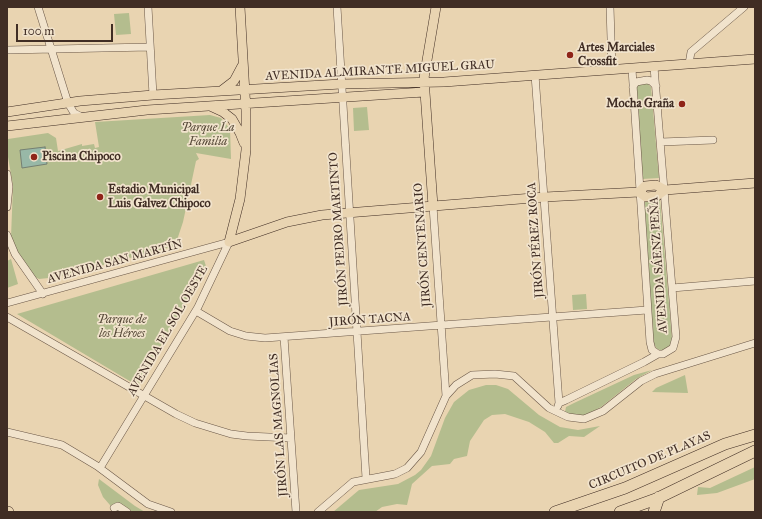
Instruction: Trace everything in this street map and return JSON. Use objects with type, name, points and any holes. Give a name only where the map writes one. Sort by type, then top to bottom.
[{"type":"highway","name":"CIRCUITO DE PLAYAS","points":[[555,512],[625,488],[693,456],[755,435]]},
{"type":"highway","points":[[620,512],[659,497],[755,451]]},
{"type":"highway","points":[[654,512],[659,497]]},
{"type":"main road","name":"AVENIDA EL SOL OESTE","points":[[229,242],[239,204],[246,150],[246,103],[240,7]]},
{"type":"main road","name":"JIRÓN CENTENARIO","points":[[433,206],[424,87],[425,62],[436,7]]},
{"type":"main road","name":"AVENIDA ALMIRANTE MIGUEL GRAU","points":[[7,126],[80,116],[209,105],[342,98],[535,74],[632,69],[755,59]]},
{"type":"main road","points":[[220,91],[234,81],[243,65]]},
{"type":"main road","name":"AVENIDA ALMIRANTE MIGUEL GRAU","points":[[7,112],[68,103],[184,93],[341,84],[424,87]]},
{"type":"main road","points":[[184,93],[196,97],[196,103],[190,107]]},
{"type":"main road","points":[[209,105],[223,112],[232,119],[240,133],[246,150]]},
{"type":"main road","points":[[229,242],[287,222],[322,215],[544,197],[639,192],[646,197],[657,196],[665,190],[755,183]]},
{"type":"street","points":[[38,7],[68,103],[74,113],[80,116]]},
{"type":"street","points":[[148,7],[153,95]]},
{"type":"street","name":"JIRÓN PEDRO MARTINTO","points":[[337,7],[366,478]]},
{"type":"street","points":[[610,7],[612,70]]},
{"type":"street","points":[[689,64],[691,52],[744,7]]},
{"type":"street","points":[[7,50],[150,47]]},
{"type":"street","name":"AVENIDA SÁENZ PEÑA","points":[[632,69],[647,310],[652,350],[658,354],[668,352],[673,348],[675,341],[665,190],[654,67]]},
{"type":"street","name":"JIRÓN PÉREZ ROCA","points":[[535,74],[559,403]]},
{"type":"street","points":[[633,88],[636,82],[644,80],[651,81],[656,86]]},
{"type":"street","points":[[661,142],[713,140]]},
{"type":"street","points":[[7,174],[7,206]]},
{"type":"street","name":"JIRÓN CENTENARIO","points":[[433,206],[446,396]]},
{"type":"street","points":[[7,236],[12,250],[43,294]]},
{"type":"street","name":"AVENIDA SAN MARTÍN","points":[[7,303],[229,242]]},
{"type":"street","name":"AVENIDA EL SOL OESTE","points":[[100,468],[196,311],[229,242]]},
{"type":"street","points":[[672,288],[755,281]]},
{"type":"street","name":"JIRÓN TACNA","points":[[196,311],[216,324],[246,336],[284,337],[647,310]]},
{"type":"street","points":[[7,317],[144,396],[195,423],[214,429],[247,436],[291,438]]},
{"type":"street","name":"JIRÓN LAS MAGNOLIAS","points":[[284,337],[296,512]]},
{"type":"street","points":[[318,512],[347,485],[366,478],[395,474],[408,468],[415,461],[446,396],[456,385],[472,375],[506,374],[521,381],[542,402],[556,412],[575,419],[584,419],[603,411],[641,381],[655,374],[755,342]]},
{"type":"street","points":[[556,412],[559,403],[658,354]]},
{"type":"street","points":[[7,432],[62,445],[100,468],[148,504],[171,512]]},
{"type":"street","points":[[114,508],[118,506],[127,512]]},
{"type":"green space","points":[[129,13],[131,34],[116,35],[114,14]]},
{"type":"green space","points":[[640,83],[647,83],[651,87],[659,178],[642,179],[636,86]]},
{"type":"green space","points":[[367,107],[369,130],[354,131],[353,108]]},
{"type":"green space","name":"Estadio Municipal Luis Galvez Chipoco","points":[[210,115],[221,118],[230,129],[231,159],[196,153],[199,159],[196,161],[183,222],[175,246],[58,277],[39,279],[35,277],[16,250],[11,237],[13,186],[7,151],[8,139],[48,133],[56,138],[58,151],[82,144],[82,146],[94,144],[95,148],[99,147],[95,122]]},
{"type":"green space","points":[[660,200],[672,338],[670,347],[663,351],[657,349],[652,341],[644,202]]},
{"type":"green space","points":[[11,259],[18,284],[7,288],[7,261]]},
{"type":"green space","name":"Parque de los Héroes","points":[[204,260],[206,266],[138,386],[17,314]]},
{"type":"green space","points":[[586,294],[587,309],[573,310],[572,295]]},
{"type":"green space","points":[[652,370],[636,379],[601,407],[587,415],[573,415],[565,412],[566,407],[574,403],[634,375]]},
{"type":"green space","points":[[685,375],[688,393],[652,392],[656,388]]},
{"type":"green space","points":[[486,385],[496,385],[508,389],[539,415],[560,427],[578,430],[600,426],[584,437],[569,436],[558,443],[554,443],[545,432],[529,422],[505,414],[492,415],[484,420],[470,441],[467,456],[454,459],[450,464],[432,466],[412,484],[407,505],[397,504],[382,507],[375,512],[333,512],[359,490],[398,484],[415,475],[421,470],[431,456],[445,418],[454,402],[469,390]]},
{"type":"green space","points":[[755,467],[755,479],[717,493],[697,495],[698,487],[710,488]]},
{"type":"green space","points":[[99,479],[145,512],[116,512],[103,497],[98,485]]},
{"type":"shaded area","name":"Piscina Chipoco","points":[[45,147],[47,164],[22,168],[20,150]]},
{"type":"place","name":"Artes Marciales Crossfit","points":[[570,55]]},
{"type":"place","name":"Mocha Graña","points":[[682,104]]},
{"type":"place","name":"Piscina Chipoco","points":[[34,157]]},
{"type":"place","name":"Estadio Municipal Luis Galvez Chipoco","points":[[100,197]]},
{"type":"park label","name":"Parque La Familia","points":[[208,135]]}]
